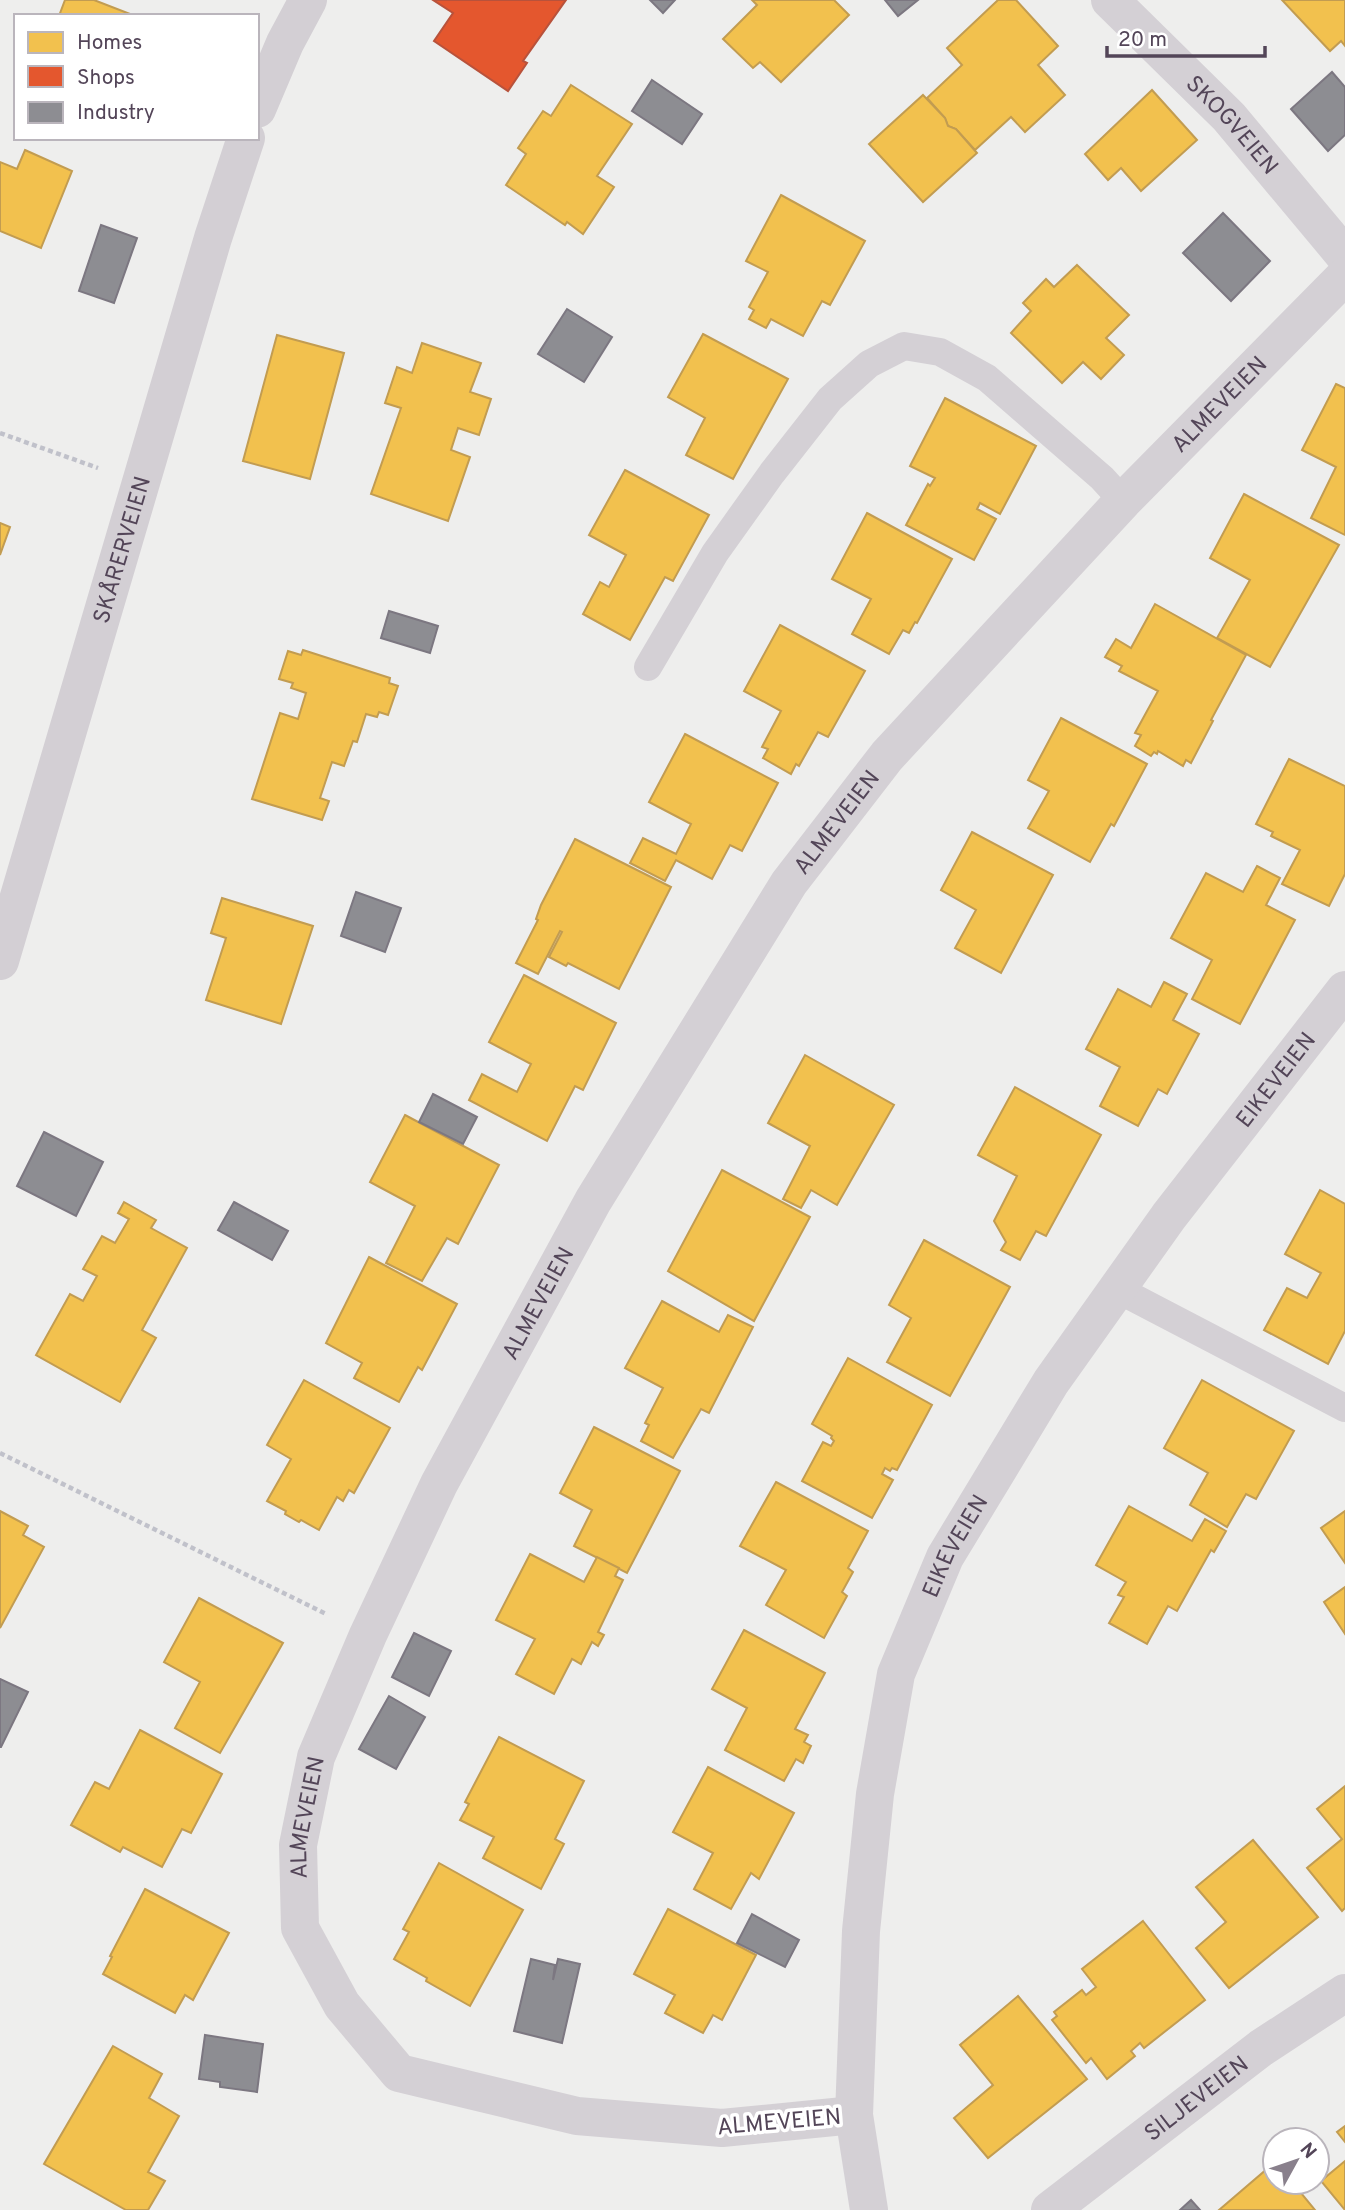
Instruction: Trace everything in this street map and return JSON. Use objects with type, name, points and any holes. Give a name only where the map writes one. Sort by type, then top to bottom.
[{"type":"street","points":[[259,104],[285,43],[308,0]]},
{"type":"street","name":"SKOGVEIEN","points":[[1110,0],[1229,117],[1345,256]]},
{"type":"street","name":"SKÅRERVEIEN","points":[[0,961],[213,238],[245,140]]},
{"type":"street","name":"ALMEVEIEN","points":[[854,2115],[722,2128],[577,2116],[399,2073],[342,2006],[300,1928],[298,1845],[316,1757],[368,1635],[439,1484],[593,1201],[789,883],[887,756],[1123,500],[1345,276]]},
{"type":"street","name":"EIKEVEIEN","points":[[869,2210],[854,2115],[861,1931],[875,1794],[896,1675],[945,1557],[1051,1382],[1169,1216],[1345,990]]},
{"type":"street","name":"SILJEVEIEN","points":[[1050,2210],[1261,2048],[1345,1993]]},
{"type":"lane","points":[[648,667],[715,553],[772,473],[830,399],[869,364],[904,346],[940,352],[987,378],[1102,478],[1123,500]]},
{"type":"lane","points":[[1117,1289],[1345,1408]]},
{"type":"path","points":[[0,433],[141,484]]},
{"type":"path","points":[[0,1453],[368,1635]]},
{"type":"building: Homes","points":[[65,0],[94,0],[130,14],[60,14]]},
{"type":"building: Homes","points":[[752,0],[834,0],[849,15],[781,82],[760,62],[753,68],[723,39],[757,5]]},
{"type":"building: Homes","points":[[998,0],[1016,0],[1058,46],[1038,65],[1065,95],[1025,132],[1011,117],[975,150],[956,129],[948,126],[945,118],[927,98],[962,65],[947,48]]},
{"type":"building: Homes","points":[[1282,0],[1345,0],[1345,46],[1341,41],[1330,51]]},
{"type":"building: Homes","points":[[571,85],[632,124],[597,176],[614,187],[583,234],[506,185],[526,154],[518,148],[543,111],[551,116]]},
{"type":"building: Homes","points":[[1152,90],[1197,140],[1141,191],[1121,168],[1108,180],[1085,154]]},
{"type":"building: Homes","points":[[923,95],[945,118],[948,126],[956,129],[977,153],[923,202],[869,144]]},
{"type":"building: Homes","points":[[25,150],[72,171],[41,248],[0,231],[0,162],[17,169]]},
{"type":"building: Homes","points":[[781,195],[865,241],[830,305],[822,301],[803,336],[771,319],[766,328],[749,319],[754,310],[749,307],[768,272],[746,261]]},
{"type":"building: Homes","points":[[1077,265],[1129,315],[1106,338],[1124,355],[1101,379],[1083,362],[1062,383],[1011,333],[1031,311],[1023,303],[1046,279],[1054,287]]},
{"type":"building: Homes","points":[[703,334],[788,379],[733,479],[686,455],[705,418],[668,397]]},
{"type":"building: Homes","points":[[277,335],[344,353],[310,479],[243,461]]},
{"type":"building: Homes","points":[[422,343],[481,363],[470,392],[491,399],[479,435],[458,428],[451,450],[470,457],[448,521],[371,494],[401,408],[385,403],[397,367],[412,373]]},
{"type":"building: Homes","points":[[1336,384],[1345,388],[1345,535],[1311,518],[1336,467],[1302,450]]},
{"type":"building: Homes","points":[[945,398],[1036,446],[1000,514],[980,503],[977,509],[996,519],[974,560],[906,525],[928,484],[930,486],[935,478],[910,466]]},
{"type":"building: Homes","points":[[625,470],[709,515],[673,581],[665,577],[630,640],[583,614],[600,582],[609,587],[626,555],[589,535]]},
{"type":"building: Homes","points":[[1244,494],[1339,545],[1270,667],[1217,638],[1250,580],[1210,558]]},
{"type":"building: Homes","points":[[867,513],[952,559],[917,623],[915,622],[909,633],[903,630],[889,654],[852,634],[871,599],[832,579]]},
{"type":"building: Homes","points":[[0,523],[10,527],[0,555]]},
{"type":"building: Homes","points":[[1155,604],[1246,655],[1191,763],[1186,760],[1183,766],[1158,751],[1151,756],[1135,746],[1141,735],[1135,733],[1158,691],[1119,671],[1122,666],[1105,657],[1116,639],[1131,648]]},
{"type":"building: Homes","points":[[780,625],[865,671],[828,737],[818,732],[799,766],[796,764],[791,774],[763,758],[768,749],[762,747],[781,711],[744,691]]},
{"type":"building: Homes","points":[[303,650],[390,678],[389,683],[398,686],[388,715],[379,712],[377,717],[366,714],[357,742],[353,741],[344,766],[332,762],[320,798],[329,801],[322,820],[252,799],[280,713],[298,719],[306,693],[291,688],[293,683],[279,679],[288,651],[301,655]]},
{"type":"building: Homes","points":[[1061,718],[1147,764],[1114,826],[1111,824],[1090,862],[1028,828],[1049,791],[1028,780]]},
{"type":"building: Homes","points":[[685,734],[778,783],[742,851],[730,845],[712,879],[676,860],[665,881],[630,863],[643,838],[676,854],[691,824],[649,802]]},
{"type":"building: Homes","points":[[1289,759],[1345,786],[1345,874],[1329,906],[1282,884],[1300,850],[1271,836],[1273,832],[1256,824]]},
{"type":"building: Homes","points":[[972,832],[1053,875],[1001,973],[955,948],[976,910],[941,890]]},
{"type":"building: Homes","points":[[575,839],[671,887],[619,989],[568,963],[566,966],[549,957],[562,932],[560,931],[538,974],[516,963],[538,920],[536,919],[541,905]]},
{"type":"building: Homes","points":[[1257,866],[1280,878],[1266,905],[1295,920],[1240,1024],[1192,999],[1212,960],[1171,938],[1206,873],[1243,892]]},
{"type":"building: Homes","points":[[222,898],[313,926],[281,1024],[206,1000],[226,938],[211,933]]},
{"type":"building: Homes","points":[[524,975],[616,1023],[583,1090],[575,1086],[547,1141],[469,1100],[482,1074],[517,1092],[531,1064],[489,1042]]},
{"type":"building: Homes","points":[[1164,982],[1187,994],[1173,1020],[1199,1034],[1167,1094],[1158,1089],[1138,1126],[1100,1106],[1120,1067],[1086,1049],[1118,989],[1151,1007]]},
{"type":"building: Homes","points":[[805,1055],[894,1105],[837,1205],[811,1190],[801,1208],[783,1199],[810,1146],[768,1123]]},
{"type":"building: Homes","points":[[1015,1087],[1101,1135],[1046,1236],[1036,1231],[1020,1260],[1001,1250],[1006,1242],[994,1221],[1017,1176],[978,1155]]},
{"type":"building: Homes","points":[[405,1115],[499,1165],[458,1244],[447,1238],[422,1281],[386,1263],[415,1206],[370,1182]]},
{"type":"building: Homes","points":[[722,1170],[810,1217],[754,1321],[668,1271]]},
{"type":"building: Homes","points":[[1320,1190],[1345,1204],[1345,1331],[1328,1364],[1264,1330],[1287,1288],[1307,1298],[1321,1273],[1285,1254]]},
{"type":"building: Homes","points":[[124,1202],[156,1220],[151,1228],[187,1248],[142,1330],[156,1338],[120,1402],[36,1355],[70,1294],[83,1301],[97,1276],[83,1269],[102,1236],[115,1243],[129,1219],[118,1213]]},
{"type":"building: Homes","points":[[924,1240],[1010,1287],[950,1396],[887,1362],[911,1318],[889,1305]]},
{"type":"building: Homes","points":[[369,1257],[457,1304],[422,1370],[418,1367],[399,1402],[354,1378],[362,1363],[326,1343]]},
{"type":"building: Homes","points":[[662,1301],[719,1332],[728,1315],[753,1327],[709,1413],[701,1409],[673,1458],[641,1441],[649,1425],[645,1423],[663,1388],[625,1368]]},
{"type":"building: Homes","points":[[848,1358],[932,1405],[897,1470],[892,1468],[890,1471],[885,1468],[882,1474],[893,1480],[872,1518],[802,1481],[823,1442],[831,1446],[834,1441],[832,1436],[812,1424]]},
{"type":"building: Homes","points":[[304,1380],[390,1428],[354,1493],[349,1490],[343,1501],[337,1497],[319,1530],[301,1520],[299,1522],[267,1501],[291,1459],[267,1445]]},
{"type":"building: Homes","points":[[1202,1380],[1294,1431],[1256,1499],[1246,1494],[1227,1527],[1190,1505],[1208,1473],[1164,1448]]},
{"type":"building: Homes","points":[[594,1427],[680,1471],[627,1573],[574,1546],[592,1510],[560,1493]]},
{"type":"building: Homes","points":[[776,1482],[868,1531],[848,1568],[853,1572],[842,1592],[847,1596],[824,1638],[766,1605],[786,1570],[740,1546]]},
{"type":"building: Homes","points":[[1129,1506],[1192,1541],[1205,1519],[1226,1531],[1214,1552],[1211,1550],[1177,1611],[1168,1606],[1147,1644],[1109,1623],[1124,1597],[1118,1595],[1126,1582],[1096,1565]]},
{"type":"building: Homes","points":[[0,1511],[28,1526],[23,1535],[44,1547],[0,1628]]},
{"type":"building: Homes","points":[[1345,1511],[1345,1563],[1321,1528]]},
{"type":"building: Homes","points":[[530,1554],[584,1582],[597,1557],[619,1568],[615,1576],[623,1580],[598,1632],[604,1635],[598,1646],[592,1642],[581,1664],[572,1659],[554,1694],[516,1674],[535,1639],[496,1620]]},
{"type":"building: Homes","points":[[1345,1587],[1345,1634],[1324,1602]]},
{"type":"building: Homes","points":[[199,1598],[283,1643],[220,1753],[175,1728],[200,1682],[164,1662]]},
{"type":"building: Homes","points":[[744,1630],[825,1673],[795,1729],[808,1735],[804,1742],[811,1746],[803,1763],[796,1759],[784,1781],[725,1750],[747,1708],[712,1689]]},
{"type":"building: Homes","points":[[140,1730],[222,1774],[191,1833],[182,1829],[162,1867],[123,1847],[120,1852],[71,1825],[95,1782],[109,1789]]},
{"type":"building: Homes","points":[[499,1737],[584,1781],[555,1839],[564,1844],[541,1889],[483,1858],[494,1837],[460,1820],[469,1804],[465,1802]]},
{"type":"building: Homes","points":[[708,1767],[794,1813],[759,1879],[751,1873],[731,1909],[694,1889],[713,1853],[673,1832]]},
{"type":"building: Homes","points":[[1345,1786],[1345,1908],[1342,1911],[1307,1868],[1342,1839],[1317,1809]]},
{"type":"building: Homes","points":[[1253,1840],[1318,1917],[1229,1988],[1196,1948],[1226,1922],[1196,1887]]},
{"type":"building: Homes","points":[[439,1863],[523,1910],[470,2006],[394,1959],[409,1932],[403,1929]]},
{"type":"building: Homes","points":[[145,1889],[229,1933],[193,2000],[185,1995],[175,2013],[103,1974]]},
{"type":"building: Homes","points":[[668,1909],[756,1955],[722,2020],[713,2015],[703,2033],[665,2013],[675,1995],[634,1974]]},
{"type":"building: Homes","points":[[1143,1921],[1205,2000],[1144,2048],[1140,2043],[1131,2051],[1135,2056],[1107,2079],[1091,2058],[1086,2063],[1052,2020],[1057,2016],[1054,2012],[1082,1990],[1086,1995],[1096,1987],[1082,1969]]},
{"type":"building: Homes","points":[[1018,1996],[1087,2079],[988,2158],[954,2118],[993,2085],[960,2045]]},
{"type":"building: Homes","points":[[113,2046],[162,2074],[149,2098],[179,2116],[148,2172],[165,2181],[148,2210],[126,2210],[44,2164]]},
{"type":"building: Homes","points":[[1345,2126],[1345,2142],[1337,2132]]},
{"type":"building: Homes","points":[[1345,2161],[1345,2210],[1331,2193],[1331,2173]]},
{"type":"building: Homes","points":[[1261,2174],[1261,2196],[1304,2196],[1315,2210],[1219,2210]]},
{"type":"building: Shops","points":[[433,0],[566,0],[523,61],[527,63],[508,91],[434,41],[453,13]]},
{"type":"building: Industry","points":[[650,0],[675,0],[663,13]]},
{"type":"building: Industry","points":[[885,0],[918,0],[898,16]]},
{"type":"building: Industry","points":[[1332,72],[1345,87],[1345,135],[1328,151],[1291,109]]},
{"type":"building: Industry","points":[[652,80],[702,114],[682,144],[632,111]]},
{"type":"building: Industry","points":[[1223,213],[1270,261],[1231,301],[1183,253]]},
{"type":"building: Industry","points":[[101,225],[137,238],[114,303],[79,291]]},
{"type":"building: Industry","points":[[567,309],[612,337],[584,382],[538,354]]},
{"type":"building: Industry","points":[[389,611],[438,626],[430,653],[381,638]]},
{"type":"building: Industry","points":[[356,892],[401,908],[385,952],[341,936]]},
{"type":"building: Industry","points":[[433,1094],[477,1117],[463,1144],[419,1122]]},
{"type":"building: Industry","points":[[44,1132],[103,1162],[76,1216],[17,1186]]},
{"type":"building: Industry","points":[[234,1202],[288,1231],[272,1260],[218,1230]]},
{"type":"building: Industry","points":[[414,1633],[451,1651],[429,1696],[392,1677]]},
{"type":"building: Industry","points":[[0,1679],[28,1692],[1,1747],[0,1747]]},
{"type":"building: Industry","points":[[389,1696],[425,1717],[396,1769],[359,1749]]},
{"type":"building: Industry","points":[[752,1914],[799,1940],[785,1967],[737,1943]]},
{"type":"building: Industry","points":[[531,1959],[555,1965],[553,1980],[558,1959],[580,1964],[562,2043],[514,2031]]},
{"type":"building: Industry","points":[[205,2035],[263,2044],[257,2092],[220,2087],[220,2082],[199,2079]]},
{"type":"building: Industry","points":[[1191,2200],[1200,2210],[1180,2210]]}]
